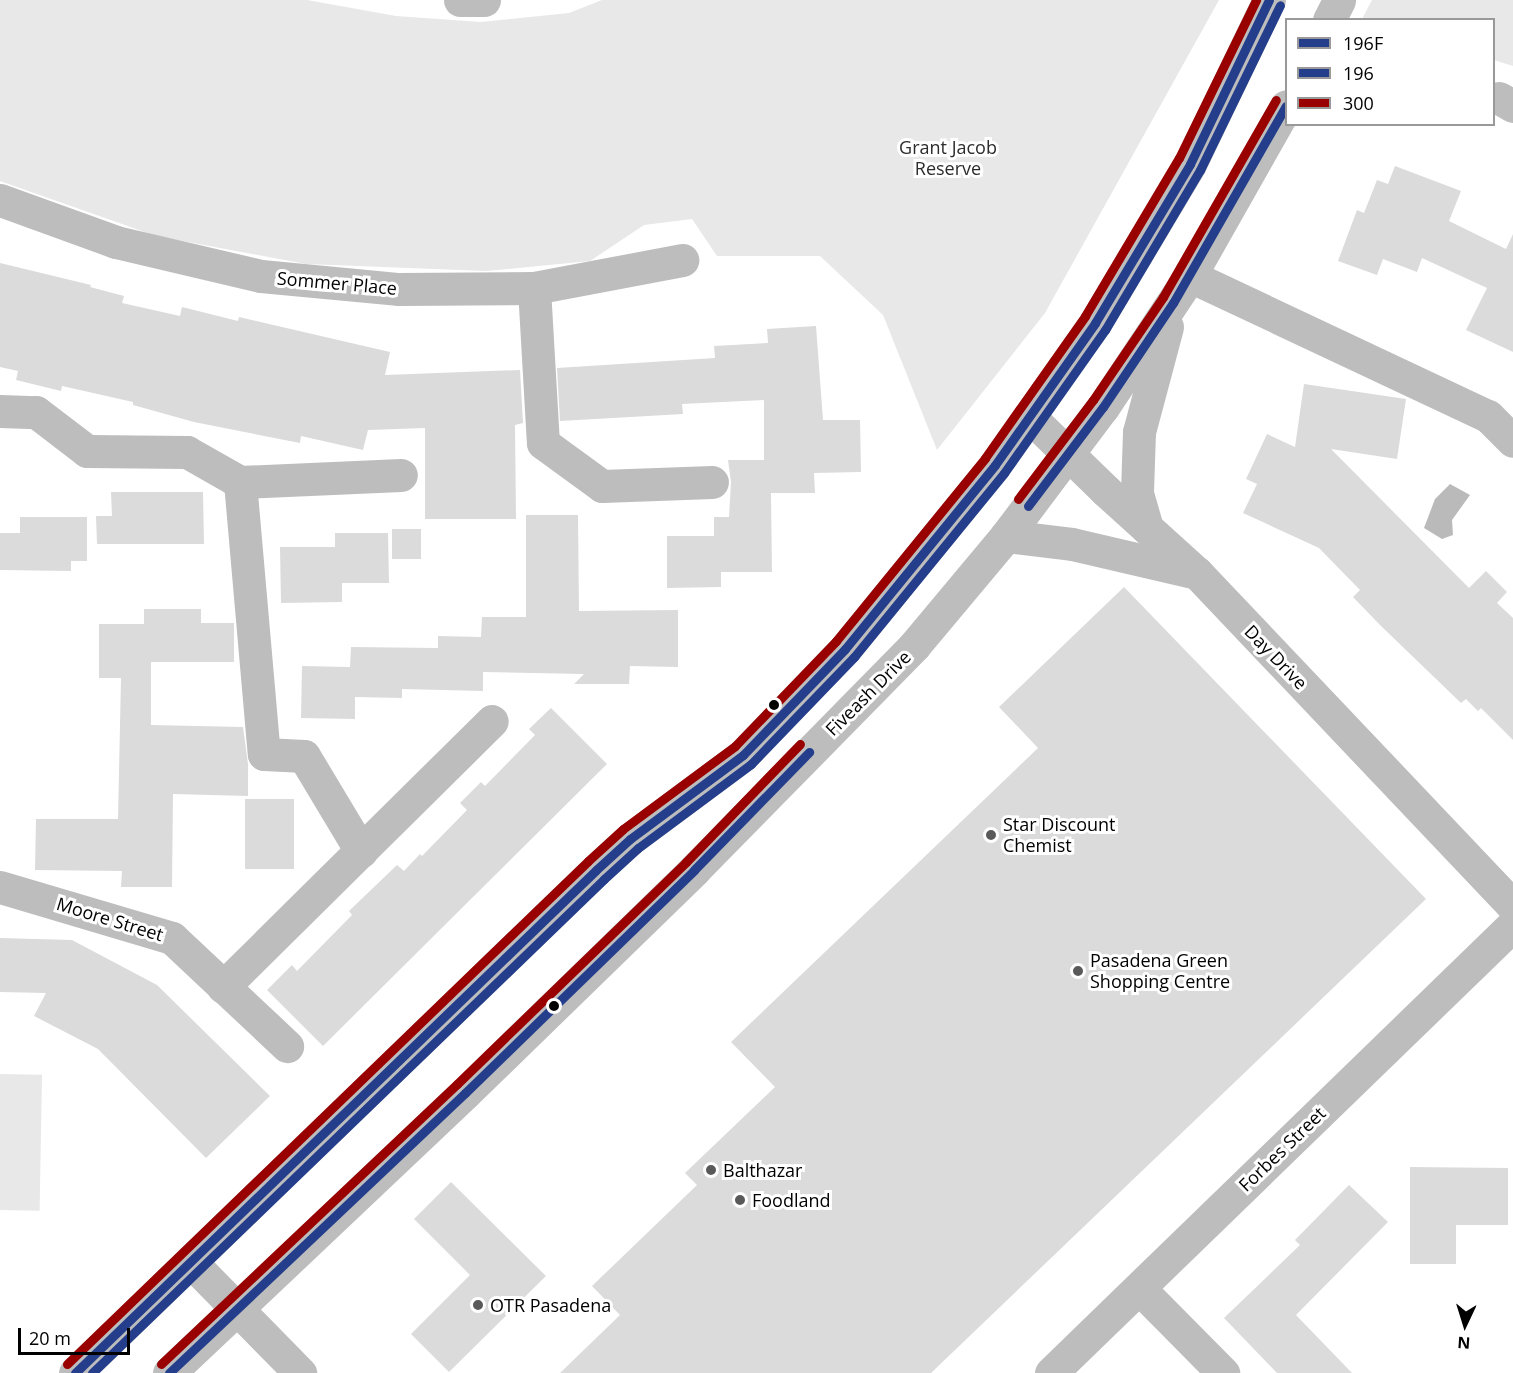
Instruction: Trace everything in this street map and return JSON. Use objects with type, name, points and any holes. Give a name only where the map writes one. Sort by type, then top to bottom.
[{"type":"main road","points":[[460,0],[484,0]]},
{"type":"main road","points":[[75,1373],[296,1157],[622,846],[743,755],[845,649],[986,477],[1095,323],[1190,164],[1269,0]]},
{"type":"main road","points":[[1330,18],[1339,0]]},
{"type":"main road","name":"Fiveash Drive","points":[[169,1373],[694,870],[914,646],[1006,536],[1069,454],[1182,289],[1285,109]]},
{"type":"main road","name":"Sommer Place","points":[[0,200],[116,242],[261,276],[399,289],[534,288],[682,260]]},
{"type":"main road","points":[[534,288],[543,443],[602,486],[712,482]]},
{"type":"main road","points":[[1148,528],[1137,492],[1139,432],[1182,289],[1488,416],[1513,441]]},
{"type":"main road","points":[[0,411],[36,412],[87,451],[187,452],[240,482],[401,476]]},
{"type":"main road","name":"Day Drive","points":[[1030,417],[1197,573],[1513,906]]},
{"type":"main road","points":[[240,482],[264,754],[304,756],[361,851]]},
{"type":"main road","points":[[1006,536],[1072,544],[1197,573]]},
{"type":"main road","points":[[223,987],[492,721]]},
{"type":"main road","name":"Moore Street","points":[[0,887],[172,938],[287,1047]]},
{"type":"main road","name":"Forbes Street","points":[[1051,1373],[1513,925]]},
{"type":"main road","points":[[191,1262],[300,1373]]},
{"type":"main road","points":[[1139,1288],[1222,1373]]},
{"type":"green space","name":"Grant Jacob Reserve","points":[[0,0],[307,0],[396,16],[481,22],[569,13],[602,0],[1219,0],[1045,313],[937,450],[883,315],[820,256],[717,256],[692,219],[644,225],[590,261],[486,271],[306,264],[156,236],[0,181]]},
{"type":"green space","points":[[1372,0],[1513,0],[1513,66],[1495,60],[1495,18],[1363,18]]},
{"type":"green space","points":[[0,1074],[42,1075],[40,1211],[0,1210]]},
{"type":"shaded area","points":[[1450,484],[1470,495],[1452,520],[1453,535],[1442,539],[1424,528],[1435,499]]},
{"type":"building","points":[[1395,166],[1461,191],[1449,221],[1506,249],[1513,234],[1513,352],[1466,330],[1487,288],[1422,258],[1417,272],[1383,259],[1377,275],[1338,261],[1357,210],[1364,213],[1377,180],[1388,184]]},
{"type":"building","points":[[0,263],[91,285],[90,287],[124,296],[122,303],[180,316],[182,307],[238,321],[239,317],[390,352],[385,375],[520,370],[523,423],[515,425],[516,519],[425,519],[425,428],[368,430],[363,450],[301,436],[300,443],[194,422],[133,405],[133,402],[62,386],[61,391],[16,380],[18,371],[0,367]]},
{"type":"building","points":[[816,326],[823,420],[860,420],[861,472],[814,473],[815,493],[771,493],[772,572],[721,572],[721,587],[667,588],[667,536],[714,536],[714,517],[729,517],[731,482],[728,460],[764,460],[764,400],[682,404],[683,414],[560,421],[557,368],[715,358],[714,346],[768,343],[767,329]]},
{"type":"building","points":[[1304,384],[1406,399],[1397,459],[1331,449],[1469,588],[1486,571],[1507,592],[1497,603],[1513,618],[1513,740],[1481,708],[1478,711],[1466,699],[1461,703],[1380,625],[1353,597],[1360,590],[1319,548],[1243,513],[1257,484],[1246,479],[1267,434],[1295,447]]},
{"type":"building","points":[[111,492],[203,492],[204,544],[97,544],[96,516],[112,516]]},
{"type":"building","points":[[526,515],[578,515],[579,611],[678,610],[678,667],[630,666],[629,684],[574,684],[584,674],[483,672],[483,691],[402,689],[402,698],[355,697],[355,719],[301,718],[302,666],[350,667],[351,647],[438,648],[438,636],[481,637],[482,617],[526,617]]},
{"type":"building","points":[[20,517],[87,517],[87,561],[71,561],[71,571],[0,570],[0,533],[20,533]]},
{"type":"building","points":[[392,529],[421,529],[421,559],[392,559]]},
{"type":"building","points":[[335,533],[388,533],[389,583],[342,583],[342,602],[281,603],[280,547],[335,547]]},
{"type":"building","name":"Pasadena Green Shopping Centre","points":[[1124,587],[1426,899],[931,1373],[560,1373],[620,1315],[592,1286],[697,1185],[685,1173],[775,1087],[731,1042],[1038,748],[999,707]]},
{"type":"building","points":[[144,609],[201,609],[201,623],[234,623],[234,662],[151,662],[151,725],[243,727],[248,764],[248,796],[173,794],[172,887],[121,887],[122,871],[35,870],[36,819],[118,819],[121,678],[99,678],[99,624],[144,624]]},
{"type":"building","points":[[551,708],[607,764],[323,1046],[267,990],[292,965],[297,971],[352,915],[349,911],[397,865],[404,871],[420,854],[422,856],[467,810],[460,803],[481,782],[485,786],[535,735],[529,729]]},
{"type":"building","points":[[245,799],[294,799],[294,869],[245,869]]},
{"type":"building","points":[[0,938],[72,940],[157,985],[270,1096],[206,1158],[98,1049],[34,1016],[46,993],[0,992]]},
{"type":"building","points":[[1410,1167],[1508,1168],[1508,1225],[1456,1225],[1456,1264],[1410,1264]]},
{"type":"building","name":"OTR Pasadena","points":[[451,1182],[546,1276],[449,1372],[411,1334],[470,1275],[414,1219]]},
{"type":"building","points":[[1349,1185],[1388,1222],[1296,1315],[1352,1373],[1277,1373],[1224,1318],[1300,1245],[1295,1240]]},
{"type":"transit line","name":"300","points":[[67,1364],[588,861],[623,829],[735,746],[836,641],[985,458],[1085,316],[1179,158],[1256,0]]},
{"type":"transit line","name":"196F","points":[[75,1373],[596,870],[630,839],[743,755],[845,649],[995,465],[1095,323],[1190,164],[1269,0]]},
{"type":"transit line","name":"196","points":[[92,1373],[604,879],[638,848],[751,764],[854,657],[1004,473],[1105,330],[1200,170],[1280,5]]},
{"type":"transit line","name":"300","points":[[1018,499],[1093,400],[1163,297],[1276,100]]},
{"type":"transit line","name":"196F","points":[[1028,506],[1103,407],[1173,303],[1285,108]]},
{"type":"transit line","name":"300","points":[[161,1364],[457,1084],[686,862],[800,744]]},
{"type":"transit line","name":"196F","points":[[169,1373],[465,1093],[694,870],[809,752]]},
{"type":"place","name":"Star Discount Chemist","points":[[991,835]]},
{"type":"place","name":"Pasadena Green Shopping Centre","points":[[1078,971]]},
{"type":"place","name":"Balthazar","points":[[711,1170]]},
{"type":"place","name":"Foodland","points":[[740,1200]]},
{"type":"place","name":"OTR Pasadena","points":[[478,1305]]}]
